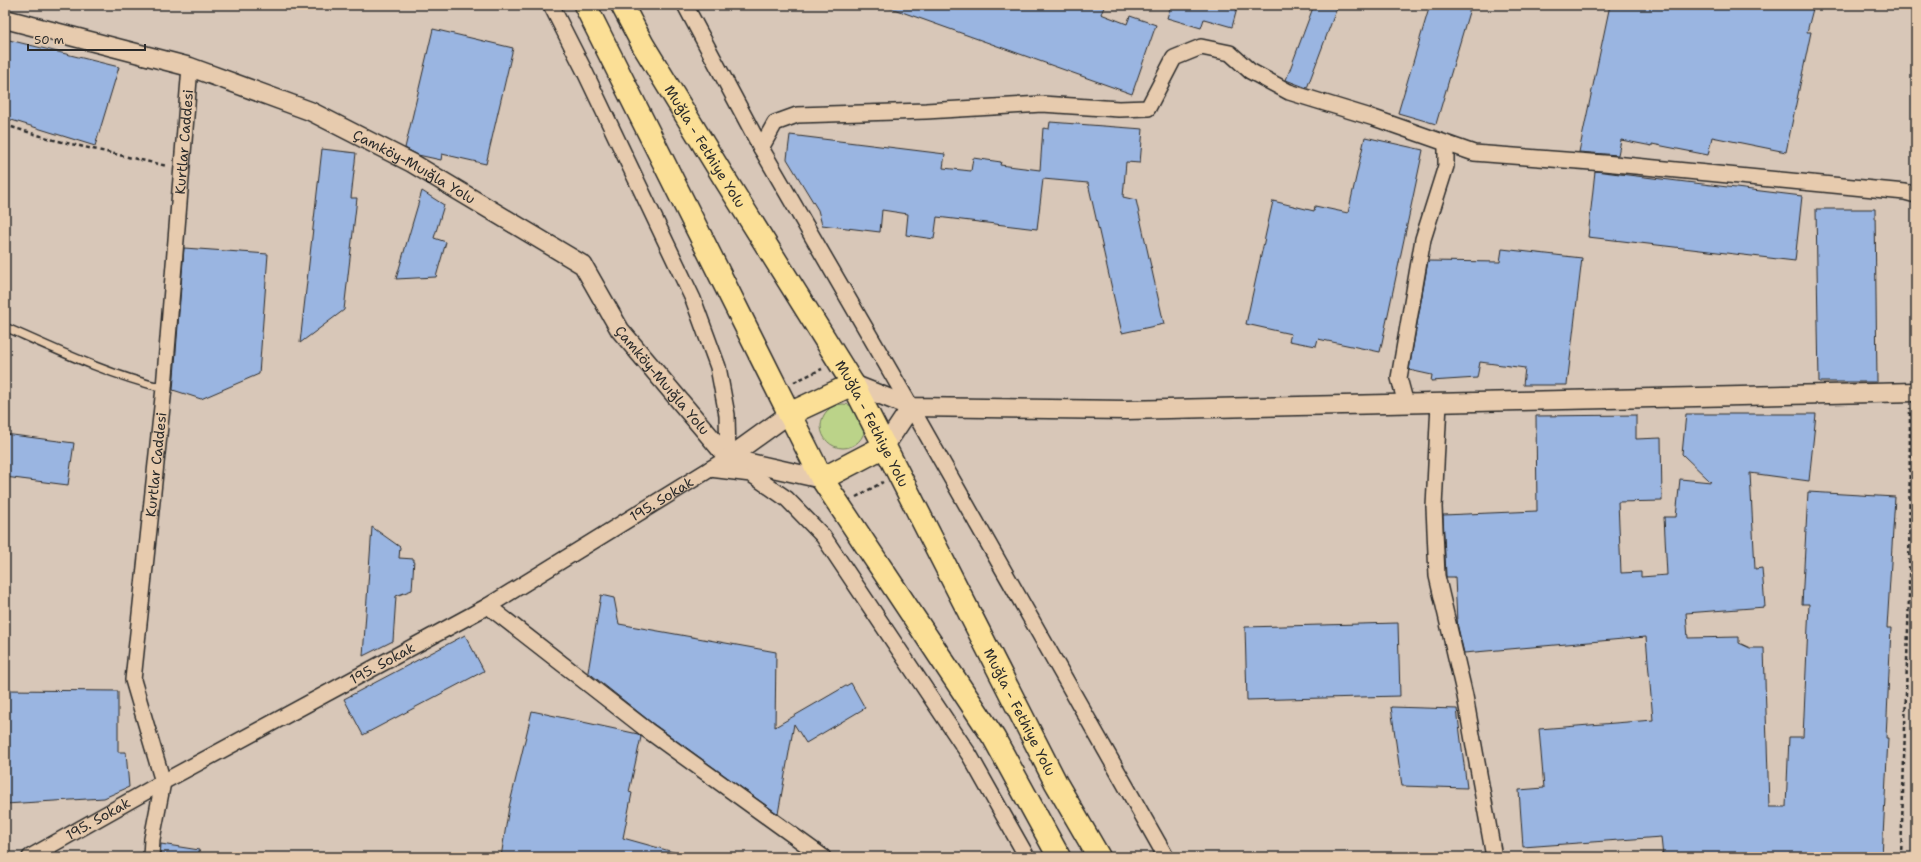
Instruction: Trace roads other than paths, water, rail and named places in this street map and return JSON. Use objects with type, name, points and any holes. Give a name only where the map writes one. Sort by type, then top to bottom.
[{"type":"highway","points":[[586,5],[822,480],[994,738],[1059,857]]},
{"type":"highway","name":"Muğla - Fethiye Yolu","points":[[622,5],[643,44],[723,176],[853,384],[886,446],[1056,783],[1098,857]]},
{"type":"highway","points":[[789,414],[853,384]]},
{"type":"highway","points":[[822,480],[886,446]]},
{"type":"street","points":[[551,5],[693,299],[718,367],[728,416],[728,458]]},
{"type":"street","points":[[685,5],[761,148],[911,408],[1166,857]]},
{"type":"street","name":"Çamköy-Muığla Yolu","points":[[5,19],[190,67],[317,114],[412,163],[583,265],[620,330],[728,458]]},
{"type":"street","points":[[761,148],[775,123],[797,116],[926,111],[1042,104],[1119,109],[1148,108],[1174,58],[1201,46],[1230,53],[1250,71],[1289,92],[1374,118],[1474,153],[1604,163],[1905,192],[1916,195]]},
{"type":"street","name":"Kurtlar Caddesi","points":[[151,857],[152,839],[163,782],[133,680],[164,388],[190,67]]},
{"type":"street","points":[[1406,404],[1399,378],[1423,239],[1446,166],[1446,144]]},
{"type":"street","points":[[853,384],[911,408],[1126,410],[1913,392]]},
{"type":"street","points":[[1439,403],[1434,507],[1437,576],[1465,696],[1494,857]]},
{"type":"street","points":[[886,446],[911,408]]},
{"type":"street","points":[[728,458],[789,414]]},
{"type":"street","points":[[728,458],[822,480]]},
{"type":"street","name":"195. Sokak","points":[[30,857],[163,782],[488,606],[728,458]]},
{"type":"street","points":[[710,469],[752,474],[786,499],[823,536],[970,756],[1027,857]]},
{"type":"street","points":[[488,606],[647,730],[823,857]]},
{"type":"lane","points":[[5,327],[77,359],[145,384],[164,388]]}]
